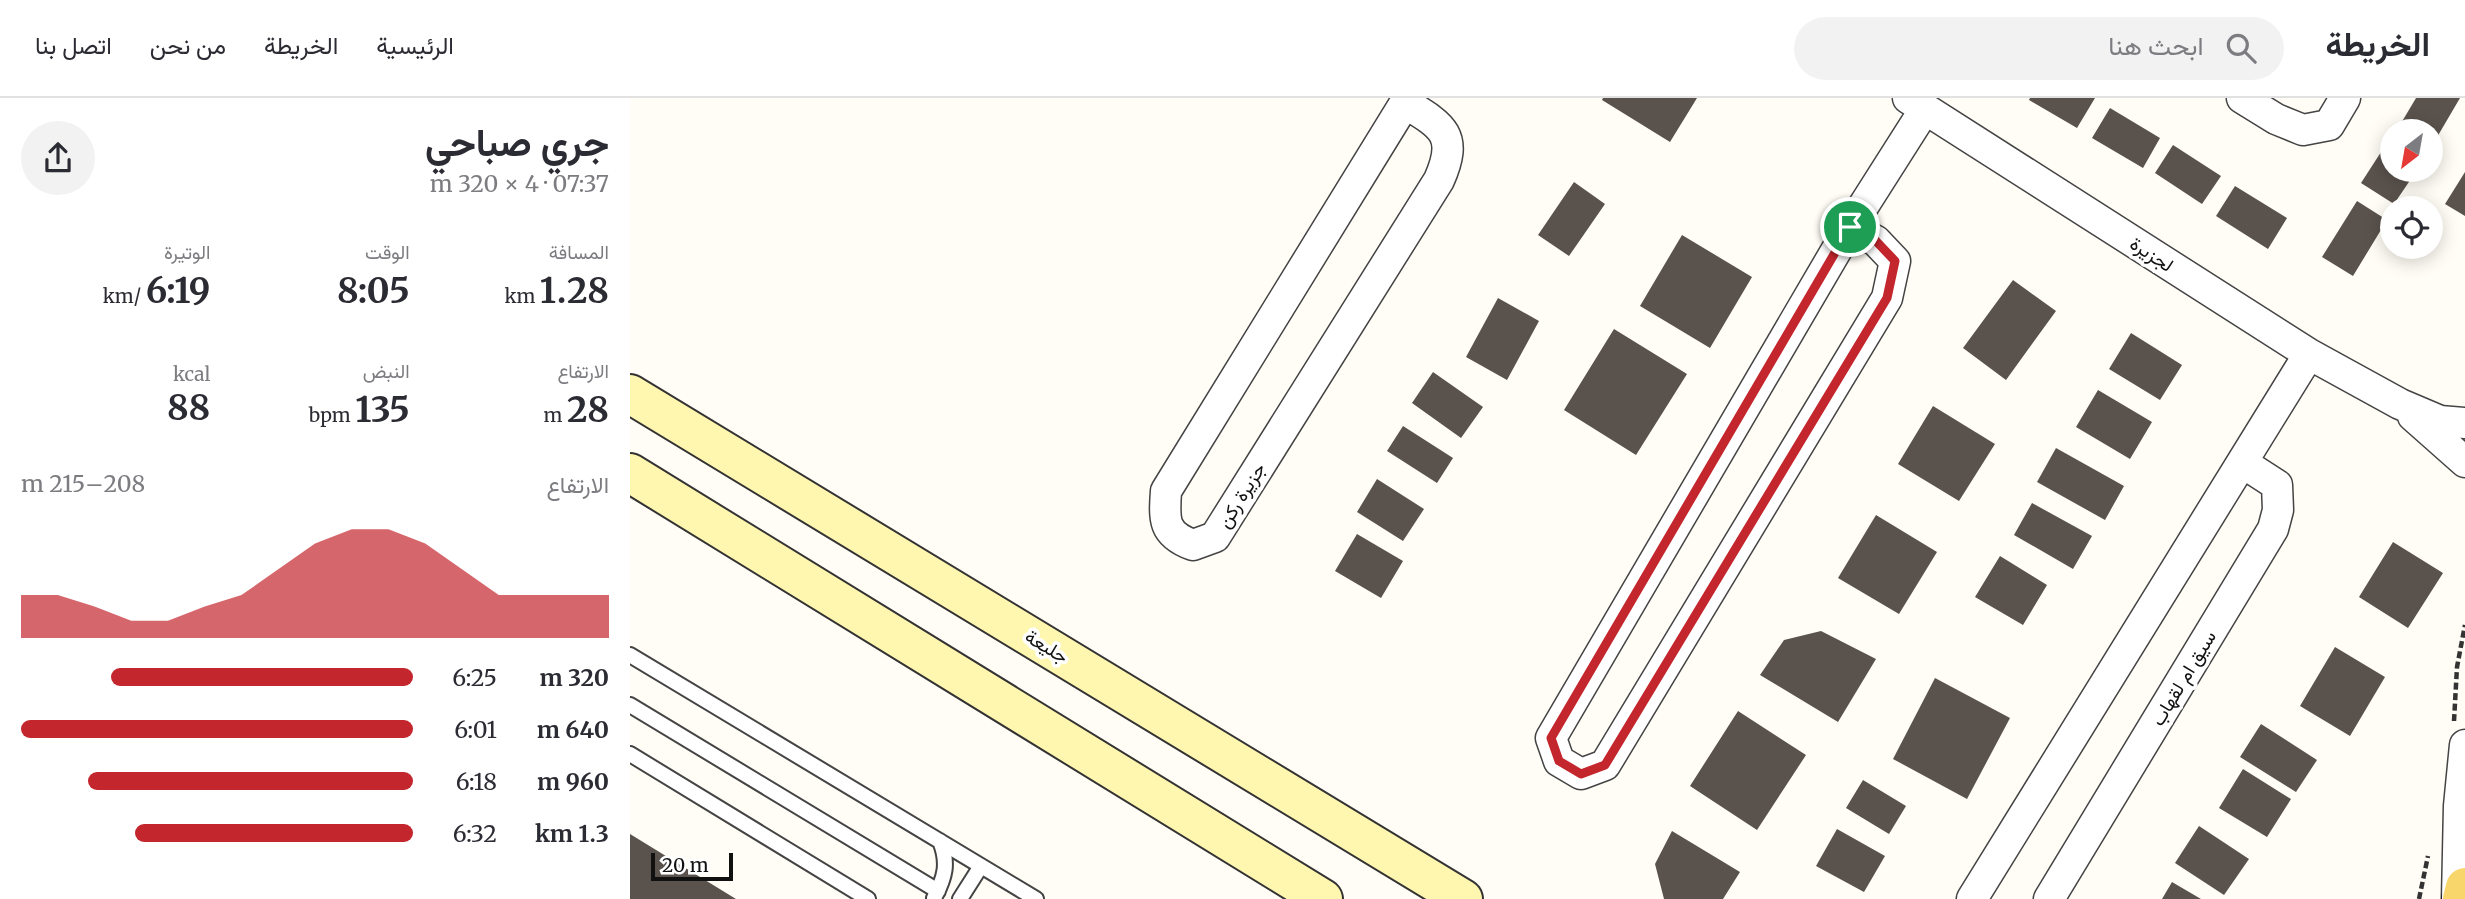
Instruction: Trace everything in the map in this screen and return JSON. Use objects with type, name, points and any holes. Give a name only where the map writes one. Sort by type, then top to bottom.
[{"type":"main road","name":"جليعة","points":[[630,394],[1463,899]]},
{"type":"main road","points":[[644,487],[1323,899]]},
{"type":"main road","points":[[2462,899],[2465,887]]},
{"type":"street","points":[[2242,98],[2303,131],[2329,125],[2345,98]]},
{"type":"street","name":"جزيرة ركن","points":[[1406,101],[1429,118],[1447,138],[1448,159],[1439,180],[1215,537],[1193,545],[1180,540],[1168,530],[1164,514],[1166,491],[1406,101]]},
{"type":"street","points":[[1850,227],[1876,241],[1895,261],[1887,298],[1605,765],[1581,774],[1559,761],[1551,738],[1850,227],[1916,103]]},
{"type":"street","name":"لجزيرة","points":[[1916,103],[2309,354],[2400,404],[2440,421],[2465,423]]},
{"type":"street","points":[[1972,899],[2309,354]]},
{"type":"street","name":"لجزيرة","points":[[2400,404],[2465,462]]},
{"type":"street","name":"سيق ام لقهاب","points":[[2049,899],[2273,529],[2278,510],[2277,485],[2243,463]]},
{"type":"street","points":[[2457,899],[2459,806],[2465,745]]},
{"type":"lane","points":[[630,655],[1036,899]]},
{"type":"lane","points":[[630,705],[935,895],[943,882],[946,862],[940,841]]},
{"type":"lane","points":[[630,754],[868,899]]},
{"type":"lane","points":[[960,899],[981,866]]},
{"type":"building","points":[[1697,98],[1670,142],[1602,100]]},
{"type":"building","points":[[2095,98],[2077,128],[2029,100]]},
{"type":"building","points":[[2416,98],[2460,98],[2443,127],[2443,119],[2404,119]]},
{"type":"building","points":[[2110,108],[2160,138],[2143,168],[2092,138]]},
{"type":"building","points":[[2173,145],[2221,176],[2202,204],[2155,173]]},
{"type":"building","points":[[2380,154],[2380,182],[2409,182],[2399,196],[2381,196],[2361,183]]},
{"type":"building","points":[[2465,172],[2465,216],[2445,204]]},
{"type":"building","points":[[1574,182],[1605,204],[1569,256],[1538,235]]},
{"type":"building","points":[[2235,186],[2287,218],[2268,249],[2216,216]]},
{"type":"building","points":[[2357,201],[2380,216],[2380,232],[2353,276],[2322,257]]},
{"type":"building","points":[[1682,235],[1752,277],[1710,348],[1640,306]]},
{"type":"building","points":[[2013,280],[2056,311],[2006,380],[1963,348]]},
{"type":"building","points":[[1498,298],[1539,321],[1507,380],[1466,357]]},
{"type":"building","points":[[1614,329],[1687,374],[1636,455],[1564,410]]},
{"type":"building","points":[[2131,333],[2182,365],[2160,400],[2109,369]]},
{"type":"building","points":[[1433,372],[1483,407],[1461,438],[1412,403]]},
{"type":"building","points":[[2098,390],[2152,422],[2130,459],[2076,427]]},
{"type":"building","points":[[1933,406],[1995,444],[1959,501],[1898,464]]},
{"type":"building","points":[[1403,426],[1453,458],[1437,483],[1387,451]]},
{"type":"building","points":[[2056,448],[2124,486],[2105,520],[2037,482]]},
{"type":"building","points":[[1377,479],[1424,509],[1403,541],[1357,512]]},
{"type":"building","points":[[2032,503],[2092,536],[2073,569],[2014,535]]},
{"type":"building","points":[[1876,515],[1937,552],[1899,614],[1838,578]]},
{"type":"building","points":[[1357,534],[1403,561],[1381,598],[1335,571]]},
{"type":"building","points":[[2393,542],[2443,573],[2408,628],[2359,597]]},
{"type":"building","points":[[2000,556],[2047,585],[2023,625],[1975,597]]},
{"type":"building","points":[[1821,631],[1876,659],[1838,722],[1760,675],[1784,640]]},
{"type":"building","points":[[2335,647],[2385,677],[2350,736],[2300,706]]},
{"type":"building","points":[[1935,678],[2010,718],[1967,799],[1893,759]]},
{"type":"building","points":[[1738,711],[1806,755],[1757,830],[1690,786]]},
{"type":"building","points":[[2261,724],[2317,760],[2296,792],[2240,757]]},
{"type":"building","points":[[2243,769],[2291,799],[2267,837],[2219,808]]},
{"type":"building","points":[[1863,780],[1906,806],[1889,834],[1846,808]]},
{"type":"building","points":[[2199,826],[2249,859],[2224,895],[2175,863]]},
{"type":"building","points":[[1837,829],[1885,856],[1864,892],[1816,866]]},
{"type":"building","points":[[1672,831],[1740,872],[1723,899],[1664,899],[1655,864]]},
{"type":"building","points":[[630,834],[736,899],[630,899]]},
{"type":"building","points":[[2172,882],[2201,899],[2162,899]]},
{"type":"route","points":[[1850,227],[1876,241],[1895,261],[1887,298],[1605,765],[1581,774],[1559,761],[1551,738],[1850,227]]}]
